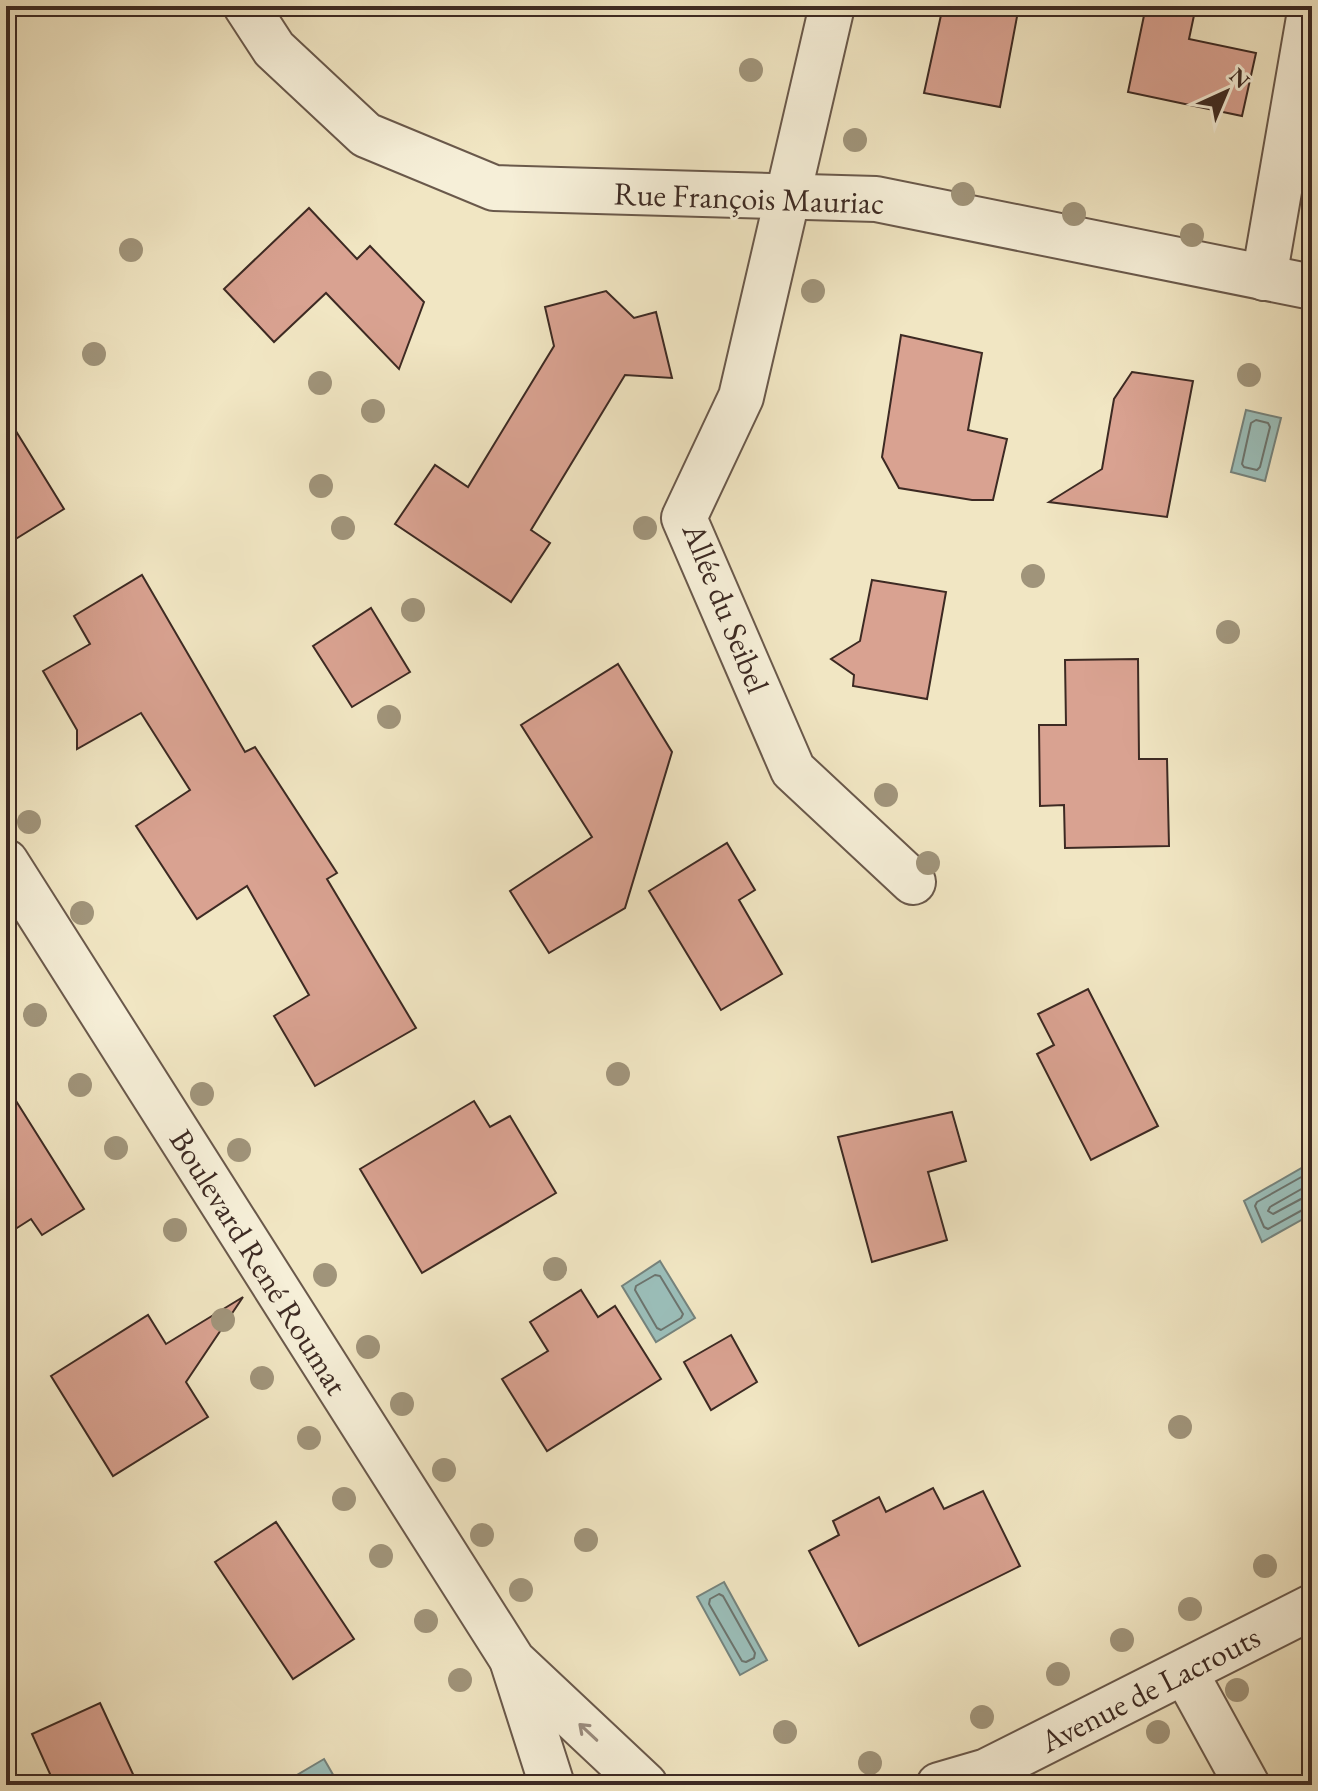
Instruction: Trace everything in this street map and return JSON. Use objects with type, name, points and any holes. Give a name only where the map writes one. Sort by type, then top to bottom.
[{"type":"street","name":"Rue François Mauriac","points":[[246,6],[274,49],[366,135],[494,188],[876,199],[1312,287]]},
{"type":"street","name":"Allée du Seibel","points":[[832,6],[741,397],[684,518],[793,770],[913,882]]},
{"type":"street","points":[[1264,278],[1311,6]]},
{"type":"street","name":"Boulevard René Roumat","points":[[6,862],[513,1661],[645,1785]]},
{"type":"street","name":"Avenue de Lacrouts","points":[[939,1785],[979,1778],[1312,1607]]},
{"type":"street","name":"Boulevard René Roumat","points":[[513,1661],[552,1785]]},
{"type":"street","points":[[1185,1672],[1247,1785]]},
{"type":"water","points":[[1246,410],[1281,418],[1265,481],[1231,472]]},
{"type":"water","points":[[1312,1162],[1312,1214],[1262,1242],[1244,1201]]},
{"type":"water","points":[[660,1261],[695,1318],[656,1342],[622,1286]]},
{"type":"water","points":[[724,1582],[767,1660],[740,1675],[697,1597]]},
{"type":"water","points":[[324,1759],[339,1785],[280,1785]]},
{"type":"building","points":[[943,6],[1019,6],[1000,107],[924,93]]},
{"type":"building","points":[[1146,6],[1196,6],[1189,39],[1256,53],[1242,116],[1128,92]]},
{"type":"building","points":[[309,208],[357,259],[370,246],[424,302],[399,369],[326,293],[274,342],[224,289]]},
{"type":"building","points":[[606,291],[634,318],[656,312],[672,378],[625,375],[531,530],[550,543],[511,602],[395,524],[435,465],[468,487],[554,346],[545,307]]},
{"type":"building","points":[[901,335],[982,353],[968,430],[1007,439],[993,500],[972,500],[899,488],[882,457]]},
{"type":"building","points":[[1132,372],[1193,381],[1167,517],[1049,502],[1102,469],[1114,399]]},
{"type":"building","points":[[6,415],[64,509],[6,545]]},
{"type":"building","points":[[142,575],[245,752],[255,747],[337,873],[327,879],[416,1028],[315,1086],[274,1016],[309,995],[247,886],[197,919],[136,826],[190,790],[141,713],[77,749],[77,730],[43,671],[90,644],[74,616]]},
{"type":"building","points":[[872,580],[946,592],[927,699],[853,686],[854,675],[831,659],[860,641]]},
{"type":"building","points":[[371,608],[410,672],[352,707],[313,646]]},
{"type":"building","points":[[1138,659],[1139,759],[1167,759],[1169,846],[1065,848],[1064,805],[1040,806],[1039,725],[1066,725],[1065,660]]},
{"type":"building","points":[[618,664],[672,752],[625,908],[549,953],[510,891],[592,837],[521,725]]},
{"type":"building","points":[[727,843],[755,890],[739,900],[782,974],[721,1010],[649,891]]},
{"type":"building","points":[[1088,989],[1158,1126],[1091,1160],[1037,1054],[1054,1045],[1038,1014]]},
{"type":"building","points":[[6,1085],[84,1209],[42,1235],[31,1219],[6,1235]]},
{"type":"building","points":[[474,1101],[490,1127],[510,1116],[556,1193],[422,1273],[360,1169]]},
{"type":"building","points":[[952,1112],[966,1161],[928,1172],[947,1240],[872,1262],[838,1137]]},
{"type":"building","points":[[581,1290],[598,1317],[615,1306],[661,1379],[547,1451],[502,1379],[548,1351],[530,1322]]},
{"type":"building","points":[[243,1297],[186,1382],[208,1417],[113,1476],[51,1376],[148,1315],[166,1344]]},
{"type":"building","points":[[731,1335],[757,1382],[711,1410],[684,1362]]},
{"type":"building","points":[[933,1488],[944,1509],[983,1491],[1020,1566],[859,1646],[809,1551],[839,1535],[833,1521],[879,1497],[886,1512]]},
{"type":"building","points":[[276,1522],[354,1639],[293,1679],[215,1562]]},
{"type":"building","points":[[100,1703],[138,1785],[55,1785],[32,1734]]}]
